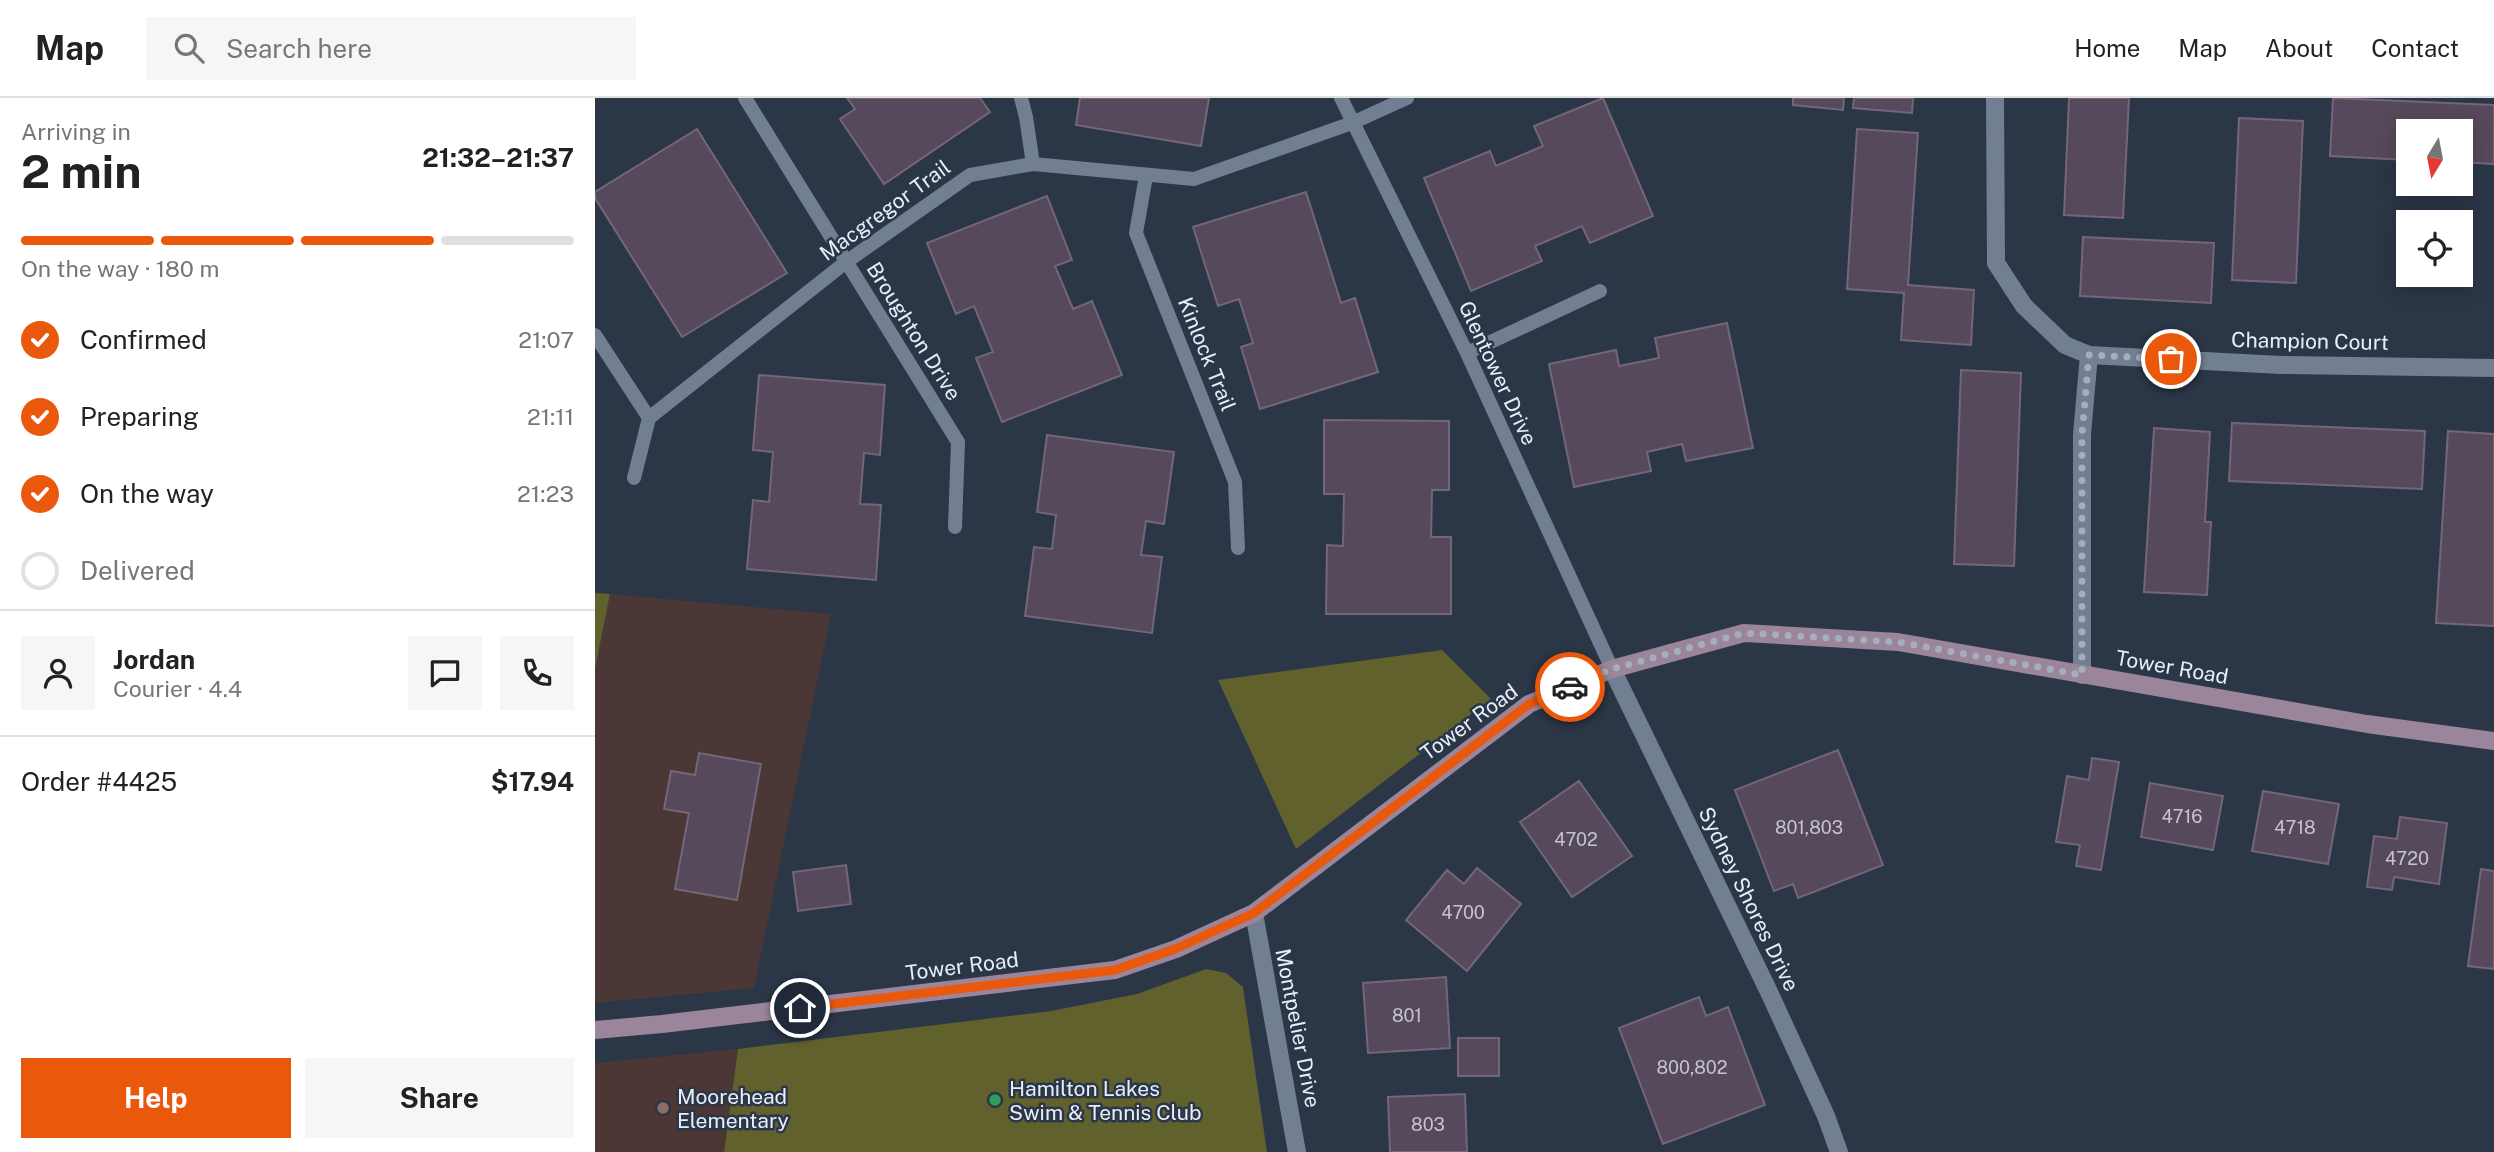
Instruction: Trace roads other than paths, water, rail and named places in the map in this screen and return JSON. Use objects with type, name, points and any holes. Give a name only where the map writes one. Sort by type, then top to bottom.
[{"type":"street","name":"Champion Court","points":[[1995,98],[1996,264],[2024,306],[2064,345],[2089,355],[2281,365],[2494,368]]},
{"type":"street","points":[[2082,675],[2082,434],[2089,355]]},
{"type":"street","name":"Tower Road","points":[[595,1030],[1115,970],[1175,949],[1254,913],[1529,704],[1612,669],[1744,633],[1898,642],[2367,724],[2494,741]]},
{"type":"street","name":"Sydney Shores Drive","points":[[1612,669],[1769,992],[1826,1116],[1839,1152]]},
{"type":"street","name":"Montpelier Drive","points":[[1254,913],[1297,1152]]},
{"type":"lane","name":"Broughton Drive","points":[[745,98],[958,442],[955,527]]},
{"type":"lane","points":[[1021,98],[1033,164]]},
{"type":"lane","name":"Glentower Drive","points":[[1341,98],[1467,353],[1612,669]]},
{"type":"lane","name":"Macgregor Trail","points":[[649,418],[846,262],[970,176],[1033,164],[1194,179],[1352,123],[1407,98]]},
{"type":"lane","name":"Kinlock Trail","points":[[1146,176],[1136,233],[1235,482],[1238,548]]},
{"type":"lane","points":[[1467,353],[1600,291]]},
{"type":"lane","points":[[595,335],[649,418],[634,478]]},
{"type":"place","name":"Hamilton Lakes Swim & Tennis Club","points":[[995,1100]]},
{"type":"place","name":"Moorehead Elementary","points":[[663,1108]]}]
